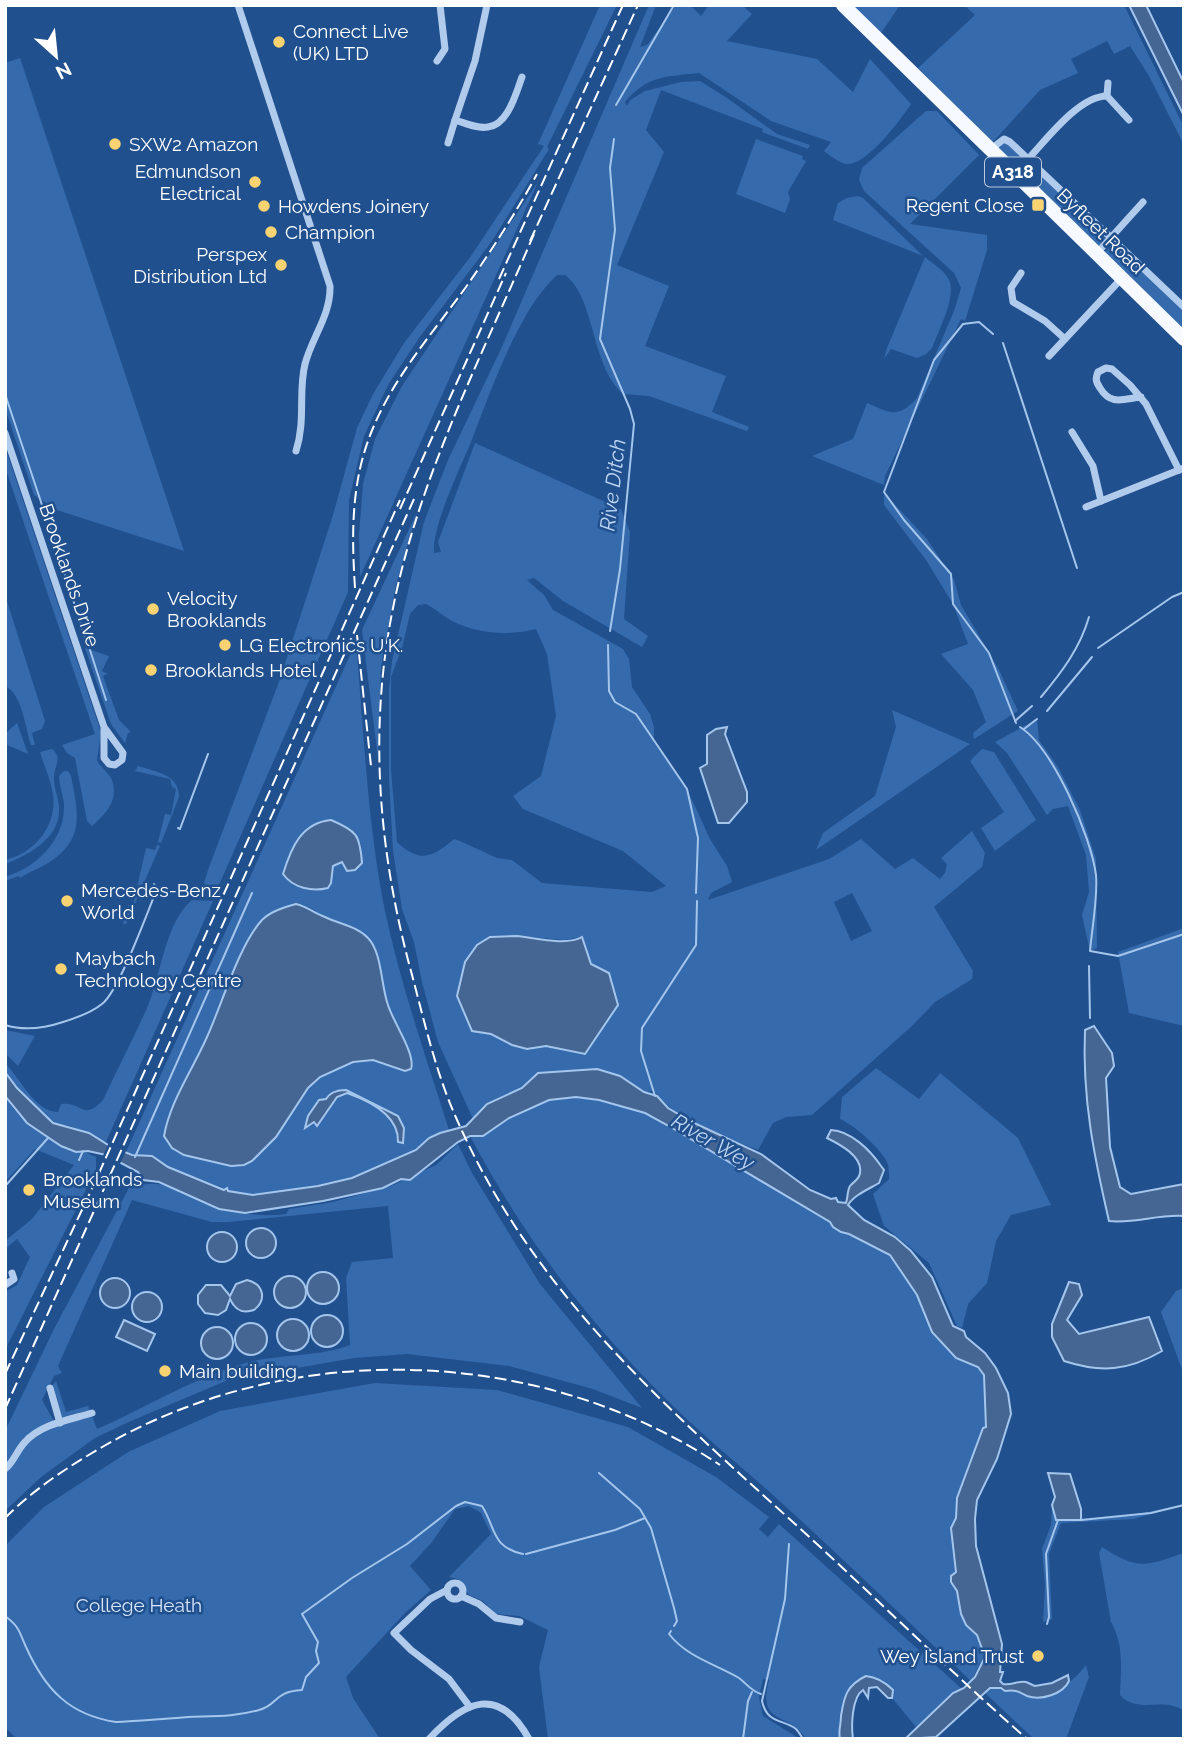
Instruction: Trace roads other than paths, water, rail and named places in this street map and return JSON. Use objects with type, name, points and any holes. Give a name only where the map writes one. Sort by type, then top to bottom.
[{"type":"main road","name":"Byfleet Road","points":[[843,5],[1184,339]]},
{"type":"street","points":[[238,5],[330,286],[328,309],[306,360],[302,378],[303,415],[296,451]]},
{"type":"street","points":[[437,61],[445,49],[440,5]]},
{"type":"street","points":[[448,143],[475,61],[487,5]]},
{"type":"street","points":[[455,120],[491,128],[509,109],[522,77]]},
{"type":"street","points":[[1108,83],[1107,96],[1129,120]]},
{"type":"street","points":[[1029,158],[1074,111],[1096,97],[1107,96]]},
{"type":"street","name":"Byfleet Road","points":[[990,150],[1004,139],[1029,158],[1184,307]]},
{"type":"street","points":[[1096,253],[1143,202]]},
{"type":"street","points":[[1021,273],[1011,288],[1013,302],[1045,321],[1065,339]]},
{"type":"street","points":[[1049,356],[1122,278]]},
{"type":"street","points":[[1086,507],[1181,469],[1141,397],[1112,369],[1106,368],[1095,377],[1106,398],[1111,401],[1141,397]]},
{"type":"street","points":[[1073,432],[1093,466],[1101,501]]},
{"type":"street","name":"Brooklands Drive","points":[[5,433],[104,727],[118,747]]},
{"type":"street","points":[[1073,450],[1081,446]]},
{"type":"street","name":"Brooklands Drive","points":[[104,727],[102,733],[105,752]]},
{"type":"street","points":[[109,747],[118,747],[123,752],[123,758],[115,765],[106,761],[105,752],[109,747]]},
{"type":"street","points":[[5,1285],[14,1279],[12,1273]]},
{"type":"street","points":[[50,1388],[60,1423]]},
{"type":"street","points":[[5,1469],[26,1440],[34,1434],[92,1413]]},
{"type":"street","points":[[461,1596],[463,1588],[457,1583],[451,1584],[447,1590],[430,1599],[394,1633],[411,1650],[449,1679],[470,1707]]},
{"type":"street","points":[[447,1590],[452,1599],[461,1596],[480,1604],[496,1618],[520,1622]]},
{"type":"street","points":[[429,1739],[447,1722],[470,1707],[486,1703],[502,1707],[514,1716],[529,1739]]},
{"type":"water","points":[[1129,5],[1146,5],[1184,83],[1184,116]]},
{"type":"water","points":[[727,727],[725,734],[747,792],[747,802],[729,823],[718,823],[700,768],[707,764],[707,735],[716,729]]},
{"type":"water","points":[[331,820],[347,827],[356,835],[362,863],[355,870],[347,871],[342,862],[333,866],[328,888],[309,889],[297,886],[283,874],[294,846],[312,826]]},
{"type":"water","points":[[296,904],[359,931],[373,944],[388,1005],[410,1055],[411,1069],[405,1071],[373,1060],[353,1062],[320,1077],[308,1088],[276,1137],[252,1161],[244,1165],[231,1166],[184,1155],[172,1148],[164,1136],[167,1123],[207,1037],[238,959],[262,920]]},
{"type":"water","points":[[517,936],[559,941],[582,937],[591,964],[609,973],[618,1005],[585,1054],[546,1046],[527,1049],[491,1034],[472,1031],[457,996],[465,962],[477,945],[490,937]]},
{"type":"water","points":[[1094,1026],[1112,1053],[1114,1066],[1106,1078],[1110,1147],[1120,1187],[1131,1194],[1184,1184],[1184,1216],[1109,1221],[1094,1150],[1085,1079],[1085,1030]]},
{"type":"water","name":"River Wey","points":[[597,1069],[620,1076],[644,1092],[657,1096],[668,1108],[761,1154],[810,1190],[831,1199],[836,1198],[838,1202],[846,1203],[848,1190],[857,1179],[860,1167],[849,1151],[827,1138],[831,1130],[853,1138],[877,1160],[884,1170],[879,1183],[858,1195],[848,1205],[864,1220],[895,1237],[911,1251],[932,1277],[953,1326],[964,1331],[966,1337],[985,1353],[1008,1393],[1011,1414],[997,1459],[977,1500],[975,1519],[976,1546],[1002,1644],[1000,1672],[1003,1672],[1000,1681],[1003,1684],[1027,1682],[1035,1686],[1052,1683],[1068,1675],[1069,1681],[1062,1690],[1039,1698],[1001,1688],[990,1688],[936,1737],[905,1739],[953,1693],[964,1688],[975,1677],[985,1657],[977,1635],[966,1625],[961,1614],[957,1591],[951,1582],[951,1576],[956,1572],[951,1528],[956,1518],[957,1498],[983,1428],[986,1427],[984,1375],[978,1367],[956,1358],[932,1332],[917,1295],[890,1255],[841,1232],[830,1222],[667,1125],[645,1113],[599,1100],[576,1097],[549,1100],[509,1118],[483,1136],[470,1136],[458,1142],[410,1180],[401,1179],[383,1188],[323,1201],[245,1213],[219,1209],[159,1182],[143,1180],[138,1172],[106,1155],[88,1151],[76,1152],[61,1146],[27,1123],[5,1096],[5,1072],[17,1088],[53,1123],[89,1133],[132,1155],[152,1156],[168,1167],[224,1190],[227,1188],[228,1191],[253,1195],[318,1186],[352,1178],[416,1150],[429,1138],[466,1126],[487,1104],[522,1088],[538,1073]]},
{"type":"water","points":[[346,1090],[398,1116],[404,1128],[403,1143],[398,1142],[394,1124],[382,1110],[347,1093],[337,1097],[317,1126],[314,1122],[305,1128],[308,1116],[319,1100]]},
{"type":"water","points":[[261,1228],[272,1232],[276,1243],[272,1254],[261,1258],[250,1254],[246,1243],[250,1232]]},
{"type":"water","points":[[222,1232],[233,1236],[237,1247],[233,1258],[222,1262],[211,1258],[207,1247],[211,1236]]},
{"type":"water","points":[[323,1272],[334,1277],[339,1288],[334,1299],[323,1304],[312,1299],[307,1288],[312,1277]]},
{"type":"water","points":[[290,1276],[301,1281],[306,1292],[301,1303],[290,1308],[279,1303],[274,1292],[279,1281]]},
{"type":"water","points":[[115,1278],[126,1282],[130,1293],[126,1304],[115,1308],[104,1304],[100,1293],[104,1282]]},
{"type":"water","points":[[247,1280],[257,1285],[262,1293],[261,1302],[254,1310],[239,1310],[230,1299],[226,1310],[218,1315],[205,1313],[198,1304],[198,1295],[206,1285],[221,1285],[230,1296],[236,1284]]},
{"type":"water","points":[[1069,1282],[1079,1284],[1082,1295],[1067,1320],[1079,1334],[1149,1317],[1162,1351],[1138,1363],[1114,1368],[1090,1367],[1064,1361],[1052,1337],[1052,1324]]},
{"type":"water","points":[[147,1292],[158,1296],[162,1307],[158,1318],[147,1322],[136,1318],[132,1307],[136,1296]]},
{"type":"water","points":[[327,1315],[338,1320],[343,1331],[338,1342],[327,1347],[316,1342],[311,1331],[316,1320]]},
{"type":"water","points":[[293,1319],[304,1324],[309,1335],[304,1346],[293,1351],[282,1346],[277,1335],[282,1324]]},
{"type":"water","points":[[124,1320],[155,1334],[147,1351],[116,1337]]},
{"type":"water","points":[[251,1323],[262,1328],[267,1339],[262,1350],[251,1355],[240,1350],[235,1339],[240,1328]]},
{"type":"water","points":[[217,1327],[228,1332],[233,1343],[228,1354],[217,1359],[206,1354],[201,1343],[206,1332]]},
{"type":"water","points":[[1048,1473],[1070,1474],[1081,1509],[1081,1520],[1056,1520],[1052,1505],[1055,1497]]},
{"type":"water","points":[[866,1676],[890,1687],[893,1690],[892,1698],[888,1698],[877,1687],[869,1688],[868,1698],[863,1690],[854,1705],[853,1739],[840,1739],[845,1697],[854,1683]]},
{"type":"waterway","name":"Rive Ditch","points":[[616,105],[674,5]]},
{"type":"waterway","name":"Rive Ditch","points":[[610,631],[620,569],[634,424],[600,339],[615,230],[610,168],[614,139]]},
{"type":"waterway","points":[[993,334],[979,322],[963,324],[934,360],[884,492],[904,520],[951,574],[953,604],[989,653],[1016,723]]},
{"type":"waterway","points":[[1003,343],[1077,568]]},
{"type":"waterway","points":[[5,394],[42,505]]},
{"type":"waterway","points":[[47,519],[85,637]]},
{"type":"waterway","points":[[1098,648],[1172,597],[1184,592]]},
{"type":"waterway","points":[[1041,697],[1070,659],[1089,617]]},
{"type":"waterway","name":"Rive Ditch","points":[[608,645],[609,691],[615,702],[636,714],[687,789],[698,838],[696,893]]},
{"type":"waterway","points":[[90,650],[106,700]]},
{"type":"waterway","points":[[1047,711],[1092,657]]},
{"type":"waterway","points":[[1015,721],[1032,706]]},
{"type":"waterway","points":[[1024,729],[1037,719]]},
{"type":"waterway","points":[[1020,727],[1033,738],[1057,773],[1087,838],[1096,875],[1096,903],[1090,951],[1118,956],[1184,934]]},
{"type":"waterway","points":[[178,828],[180,829],[208,754]]},
{"type":"waterway","points":[[5,1025],[27,1028],[49,1026],[83,1015],[102,1004],[116,984],[132,951],[157,889],[154,884]]},
{"type":"waterway","points":[[135,1157],[252,893]]},
{"type":"waterway","name":"Rive Ditch","points":[[655,1096],[641,1051],[642,1028],[696,945],[697,901]]},
{"type":"waterway","points":[[1089,966],[1090,1018]]},
{"type":"waterway","points":[[7,1184],[48,1138]]},
{"type":"waterway","points":[[79,1160],[83,1151]]},
{"type":"waterway","points":[[599,1473],[640,1509],[651,1528],[674,1608],[677,1621],[674,1626]]},
{"type":"waterway","points":[[5,1616],[16,1627],[33,1662],[50,1687],[60,1698],[85,1713],[116,1722],[232,1715],[265,1708],[285,1693],[302,1690],[306,1677],[319,1663],[316,1651],[318,1642],[302,1614],[352,1578],[407,1544],[456,1506],[465,1502],[482,1506],[500,1542],[505,1547],[523,1554]]},
{"type":"waterway","points":[[1081,1520],[1151,1513],[1184,1505]]},
{"type":"waterway","points":[[526,1554],[615,1530],[645,1518]]},
{"type":"waterway","points":[[1047,1624],[1046,1554],[1058,1520]]},
{"type":"waterway","points":[[789,1544],[785,1599],[762,1701],[768,1714],[796,1729],[803,1739]]},
{"type":"waterway","points":[[671,1631],[669,1634],[684,1649],[739,1678],[761,1694]]},
{"type":"waterway","points":[[743,1739],[748,1701],[752,1692]]},
{"type":"railway","points":[[499,279],[623,5]]},
{"type":"railway","points":[[530,241],[638,5]]},
{"type":"railway","points":[[355,588],[355,501],[360,467],[373,427],[396,385],[485,260],[537,174]]},
{"type":"railway","points":[[534,234],[473,371],[419,511],[393,608],[381,696],[380,785],[390,873],[408,960],[440,1076],[454,1113],[485,1177],[522,1236],[562,1291],[606,1342],[702,1439],[1027,1739]]},
{"type":"railway","points":[[400,509],[506,273]]},
{"type":"railway","points":[[5,1409],[414,499]]},
{"type":"railway","points":[[5,1374],[95,1182],[400,500]]},
{"type":"railway","points":[[357,635],[371,766]]},
{"type":"railway","points":[[5,1518],[40,1488],[78,1462],[104,1446],[177,1411],[254,1387],[333,1373],[414,1370],[495,1378],[574,1396],[649,1425],[720,1465]]},
{"type":"place","name":"Connect Live (UK) LTD","points":[[279,42]]},
{"type":"place","name":"SXW2 Amazon","points":[[115,144]]},
{"type":"place","name":"Edmundson Electrical","points":[[255,182]]},
{"type":"place","name":"Regent Close","points":[[1038,205]]},
{"type":"place","name":"Howdens Joinery","points":[[264,206]]},
{"type":"place","name":"Champion","points":[[271,232]]},
{"type":"place","name":"Perspex Distribution Ltd","points":[[281,265]]},
{"type":"place","name":"Velocity Brooklands","points":[[153,609]]},
{"type":"place","name":"LG Electronics U.K.","points":[[225,645]]},
{"type":"place","name":"Brooklands Hotel","points":[[151,670]]},
{"type":"place","name":"Mercedes-Benz World","points":[[67,901]]},
{"type":"place","name":"Maybach Technology Centre","points":[[61,969]]},
{"type":"place","name":"Brooklands Museum","points":[[29,1190]]},
{"type":"place","name":"Main building","points":[[165,1371]]},
{"type":"place","name":"Wey Island Trust","points":[[1038,1656]]},
{"type":"park label","name":"College Heath","points":[[139,1605]]}]
